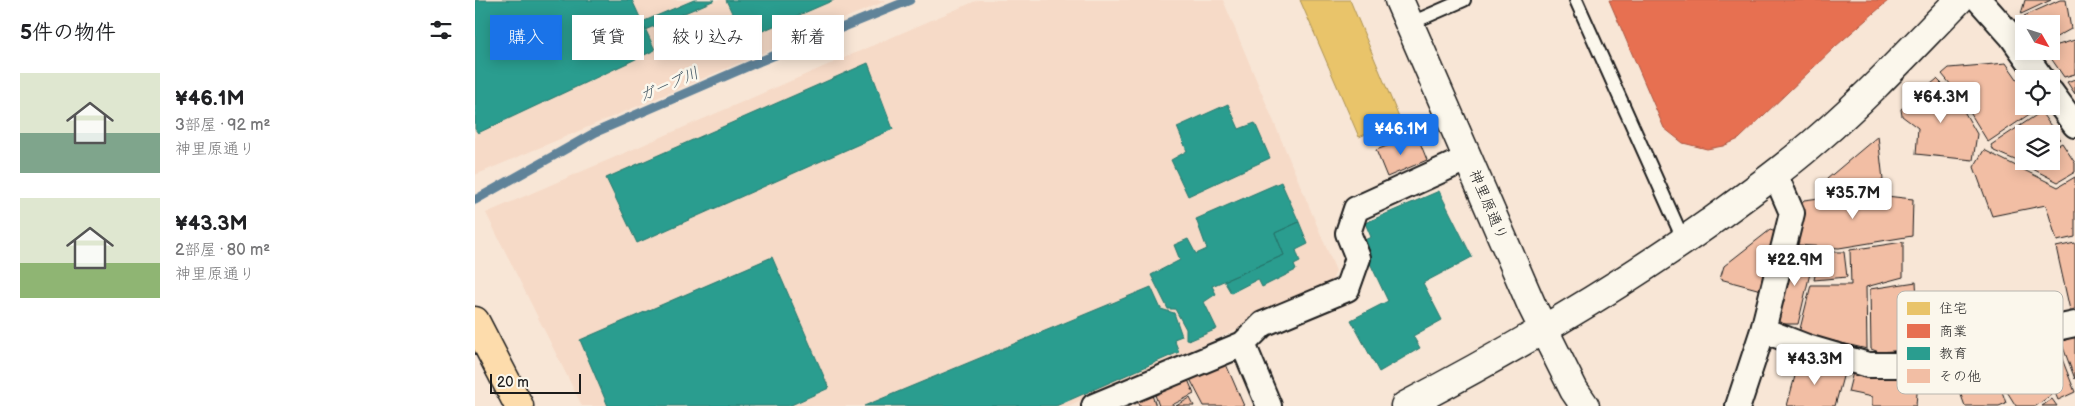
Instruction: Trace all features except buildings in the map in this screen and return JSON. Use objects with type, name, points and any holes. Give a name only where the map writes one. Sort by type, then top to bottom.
[{"type":"highway","points":[[475,321],[519,406]]},
{"type":"street","points":[[1405,406],[1544,330],[1608,292],[1684,241],[1819,139],[1877,84],[1959,0]]},
{"type":"street","points":[[1979,0],[2012,37],[2036,70]]},
{"type":"street","name":"神里原通り","points":[[1404,12],[1544,330],[1574,390],[1585,406]]},
{"type":"street","points":[[2060,104],[2075,125]]},
{"type":"street","points":[[1094,406],[1243,344],[1263,324],[1347,289],[1358,258],[1348,233],[1356,209],[1467,158]]},
{"type":"street","points":[[1738,406],[1763,330],[1792,212],[1775,174]]},
{"type":"street","points":[[1763,330],[1807,347],[1868,365],[1897,365]]},
{"type":"street","points":[[1243,344],[1269,406]]},
{"type":"lane","points":[[1404,12],[1464,0]]},
{"type":"lane","points":[[1576,0],[1684,241]]},
{"type":"shaded area","points":[[475,0],[888,0],[844,19],[844,15],[772,15],[772,49],[762,53],[762,15],[654,15],[654,60],[746,60],[475,175]]},
{"type":"shaded area","points":[[978,0],[1223,0],[1336,271],[1329,288],[1068,406],[582,406],[486,213],[839,60],[844,60],[844,58]]},
{"type":"waterway","name":"ガーブ川","points":[[475,200],[596,132],[751,65],[910,0]]}]
